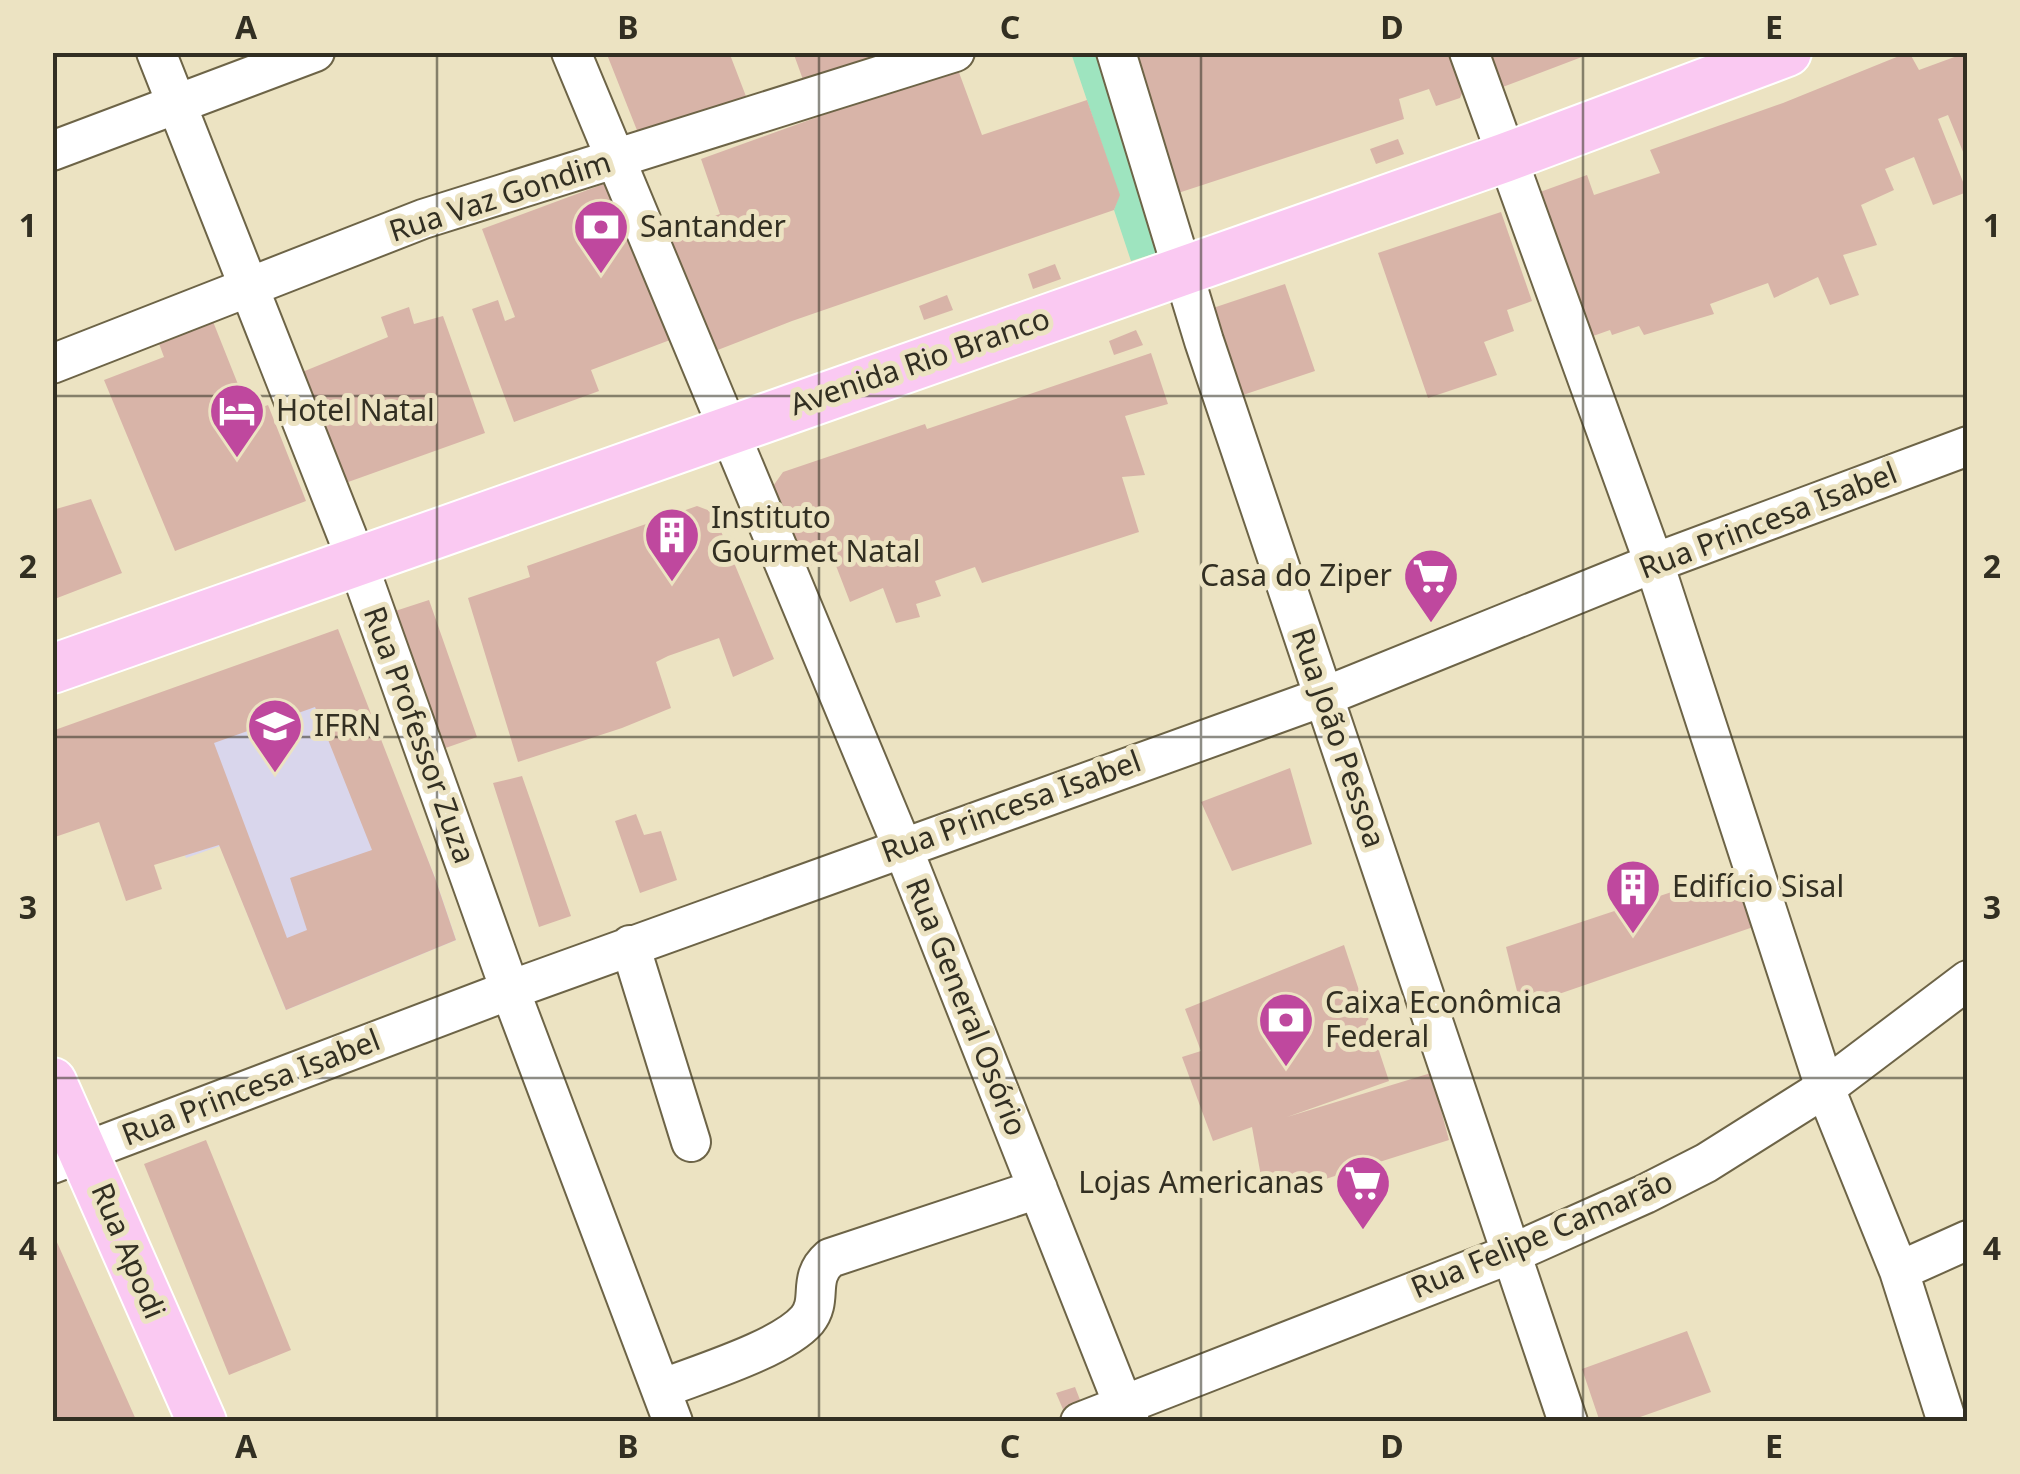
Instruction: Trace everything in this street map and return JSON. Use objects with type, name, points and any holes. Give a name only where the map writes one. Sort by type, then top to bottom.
[{"type":"main road","name":"Avenida Rio Branco","points":[[52,670],[1504,158],[1786,52]]},
{"type":"main road","name":"Rua Apodi","points":[[52,1082],[69,1158],[202,1422]]},
{"type":"street","name":"Rua Professor Zuza","points":[[156,52],[357,561],[510,990],[667,1405]]},
{"type":"street","points":[[52,151],[315,52]]},
{"type":"street","name":"Rua General Osório","points":[[571,52],[902,846],[1127,1413]]},
{"type":"street","name":"Rua Vaz Gondim","points":[[52,364],[422,220],[955,52]]},
{"type":"street","name":"Rua João Pessoa","points":[[1116,52],[1183,272],[1568,1422]]},
{"type":"street","points":[[1469,52],[1504,158],[1654,563],[1825,1088],[1899,1272],[1947,1422]]},
{"type":"street","name":"Rua Princesa Isabel","points":[[69,1158],[630,945],[1323,696],[1654,563],[1968,446]]},
{"type":"street","points":[[630,945],[690,1142]]},
{"type":"street","name":"Rua Felipe Camarão","points":[[1080,1422],[1127,1413],[1614,1209],[1706,1162],[1825,1088],[1968,980]]},
{"type":"street","points":[[667,1405],[785,1338],[810,1316],[815,1303],[814,1282],[820,1267],[830,1258],[1038,1189]]},
{"type":"street","points":[[1899,1272],[1968,1240]]},
{"type":"shaded area","name":"IFRN","points":[[360,690],[456,940],[286,1010],[220,846],[186,858],[130,704]]},
{"type":"green space","points":[[1071,53],[1107,53],[1169,249],[1131,261],[1114,210],[1119,195]]},
{"type":"building","points":[[606,52],[729,52],[752,112],[644,148]]},
{"type":"building","points":[[793,52],[904,52],[806,88]]},
{"type":"building","points":[[1123,52],[1457,52],[1467,82],[1460,98],[1436,106],[1429,89],[1399,99],[1404,119],[1172,195]]},
{"type":"building","points":[[1479,52],[1595,52],[1492,91]]},
{"type":"building","points":[[1909,52],[1919,70],[1968,52],[1968,164],[1948,115],[1938,119],[1967,192],[1933,205],[1914,157],[1885,169],[1894,190],[1861,205],[1877,245],[1843,255],[1859,295],[1830,305],[1818,277],[1774,298],[1768,283],[1710,304],[1714,314],[1644,335],[1639,326],[1612,335],[1610,330],[1579,341],[1529,196],[1587,175],[1594,195],[1660,173],[1650,150],[1783,103]]},
{"type":"building","points":[[957,67],[982,135],[1087,100],[1120,195],[1114,210],[710,353],[665,234],[720,214],[701,159]]},
{"type":"building","points":[[1398,139],[1404,154],[1376,164],[1370,149]]},
{"type":"building","points":[[609,182],[670,340],[591,370],[599,391],[514,422],[472,309],[498,300],[505,321],[515,317],[482,229]]},
{"type":"building","points":[[1501,212],[1532,301],[1507,310],[1514,331],[1484,342],[1497,375],[1428,398],[1378,253]]},
{"type":"building","points":[[1055,264],[1061,279],[1033,289],[1028,274]]},
{"type":"building","points":[[1285,284],[1315,371],[1240,396],[1210,309]]},
{"type":"building","points":[[947,295],[953,310],[924,320],[919,306]]},
{"type":"building","points":[[409,307],[414,324],[443,316],[485,433],[337,486],[295,375],[388,337],[381,317]]},
{"type":"building","points":[[212,319],[249,412],[268,405],[306,501],[175,551],[104,380],[164,357],[158,341]]},
{"type":"building","points":[[1136,330],[1143,345],[1114,355],[1109,341]]},
{"type":"building","points":[[1151,353],[1168,404],[1125,416],[1145,475],[1122,477],[1139,532],[982,583],[975,567],[935,581],[941,596],[916,604],[920,617],[896,623],[883,588],[850,602],[833,558],[803,568],[771,489],[783,472],[925,424],[927,429]]},
{"type":"building","points":[[91,499],[122,573],[52,600],[52,500],[56,509]]},
{"type":"building","points":[[697,506],[713,512],[774,659],[733,677],[719,638],[668,656],[656,662],[671,708],[518,762],[468,598],[530,577],[527,566]]},
{"type":"building","points":[[429,600],[477,737],[434,752],[386,614]]},
{"type":"building","name":"IFRN","points":[[338,629],[456,940],[286,1010],[219,845],[154,865],[162,889],[126,901],[99,822],[52,838],[52,731]],"holes":[[[315,707],[372,850],[290,878],[307,930],[287,938],[214,743]]]},
{"type":"building","points":[[1290,768],[1312,844],[1232,871],[1201,802]]},
{"type":"building","points":[[522,776],[571,916],[539,927],[493,783]]},
{"type":"building","points":[[636,814],[644,835],[661,831],[677,880],[640,893],[615,821]]},
{"type":"building","name":"Edifício Sisal","points":[[1744,868],[1759,925],[1521,1007],[1506,947]]},
{"type":"building","points":[[1344,945],[1389,1081],[1287,1117],[1431,1073],[1449,1140],[1265,1198],[1252,1127],[1213,1141],[1182,1057],[1201,1051],[1185,1009]]},
{"type":"building","points":[[206,1140],[291,1350],[229,1375],[144,1164]]},
{"type":"building","points":[[52,1231],[137,1422],[52,1422]]},
{"type":"building","points":[[1687,1331],[1711,1392],[1626,1422],[1600,1422],[1582,1369]]},
{"type":"building","points":[[1075,1387],[1082,1405],[1065,1414],[1056,1393]]},
{"type":"place","name":"Santander","points":[[601,276]]},
{"type":"place","name":"Hotel Natal","points":[[237,460]]},
{"type":"place","name":"Instituto Gourmet Natal","points":[[672,584]]},
{"type":"place","name":"Casa do Ziper","points":[[1431,625]]},
{"type":"place","name":"IFRN","points":[[275,775]]},
{"type":"place","name":"Edifício Sisal","points":[[1633,936]]},
{"type":"place","name":"Caixa Econômica Federal","points":[[1286,1069]]},
{"type":"place","name":"Lojas Americanas","points":[[1363,1232]]}]
